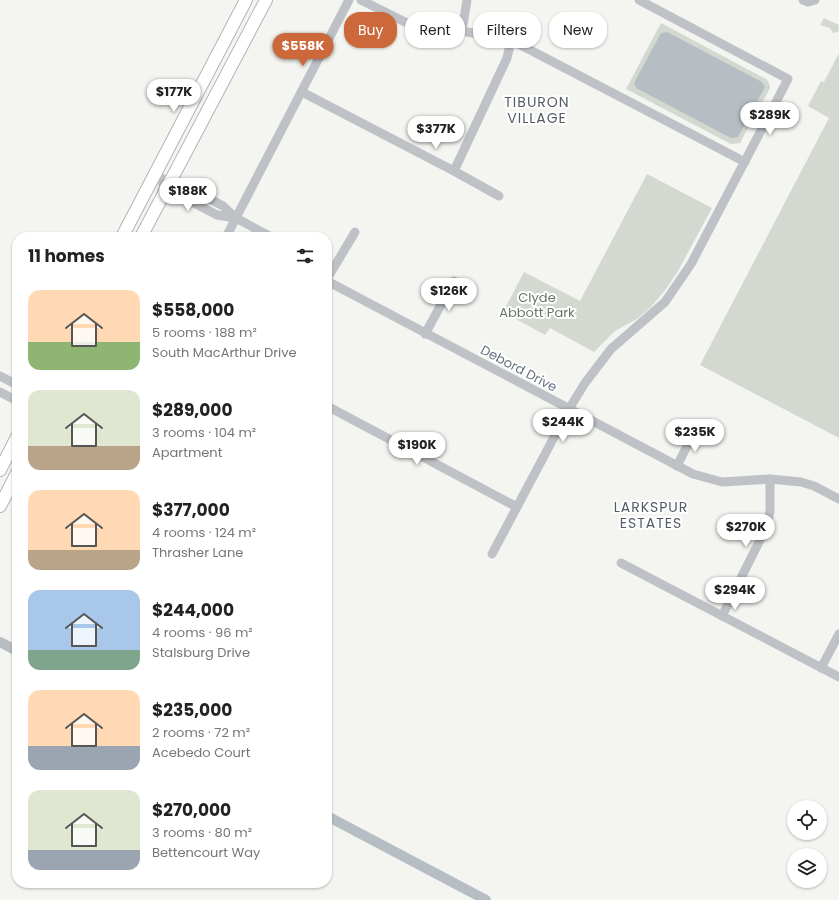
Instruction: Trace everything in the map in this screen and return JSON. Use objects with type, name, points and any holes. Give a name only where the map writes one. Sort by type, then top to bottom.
[{"type":"main road","points":[[125,232],[246,0]]},
{"type":"main road","points":[[144,232],[266,0]]},
{"type":"main road","points":[[0,470],[12,447]]},
{"type":"main road","points":[[0,506],[12,483]]},
{"type":"street","points":[[229,232],[349,0]]},
{"type":"street","points":[[361,0],[405,22]]},
{"type":"street","points":[[465,12],[467,0]]},
{"type":"street","points":[[492,554],[569,410],[598,365],[632,330],[665,302],[690,264],[788,79],[640,0]]},
{"type":"street","points":[[803,0],[808,2],[815,0]]},
{"type":"street","points":[[454,171],[507,58],[509,48]]},
{"type":"street","points":[[526,48],[745,162]]},
{"type":"street","points":[[302,92],[499,196]]},
{"type":"street","points":[[154,176],[217,215],[236,218],[262,232]]},
{"type":"street","points":[[332,271],[355,232]]},
{"type":"street","points":[[425,334],[454,281]]},
{"type":"street","name":"Debord Drive","points":[[332,283],[425,334],[693,474],[722,482],[770,479],[801,482],[814,486],[839,499]]},
{"type":"street","points":[[0,376],[12,382]]},
{"type":"street","points":[[0,392],[12,398]]},
{"type":"street","points":[[332,409],[516,507]]},
{"type":"street","points":[[677,466],[695,430]]},
{"type":"street","points":[[722,616],[761,542],[766,528],[770,512],[770,479]]},
{"type":"street","points":[[621,563],[839,677]]},
{"type":"street","points":[[821,668],[839,634]]},
{"type":"green space","points":[[824,18],[839,25],[838,32],[833,33],[830,28],[820,25]]},
{"type":"green space","points":[[661,23],[766,79],[769,83],[770,88],[740,143],[731,144],[626,89]]},
{"type":"green space","points":[[839,53],[839,438],[700,365],[829,118],[808,106],[821,81],[824,82]]},
{"type":"green space","name":"Clyde Abbott Park","points":[[647,174],[712,208],[678,271],[666,289],[651,307],[637,319],[615,331],[594,352],[550,328],[545,335],[503,312],[524,272],[580,301]]},
{"type":"shaded area","points":[[667,32],[762,82],[765,87],[738,137],[731,138],[636,88],[634,83],[661,33]]},
{"type":"waterway","points":[[0,642],[12,648]]},
{"type":"waterway","points":[[332,819],[486,900]]},
{"type":"district","name":"TIBURON VILLAGE","points":[[537,110]]},
{"type":"district","name":"LARKSPUR ESTATES","points":[[651,516]]}]
